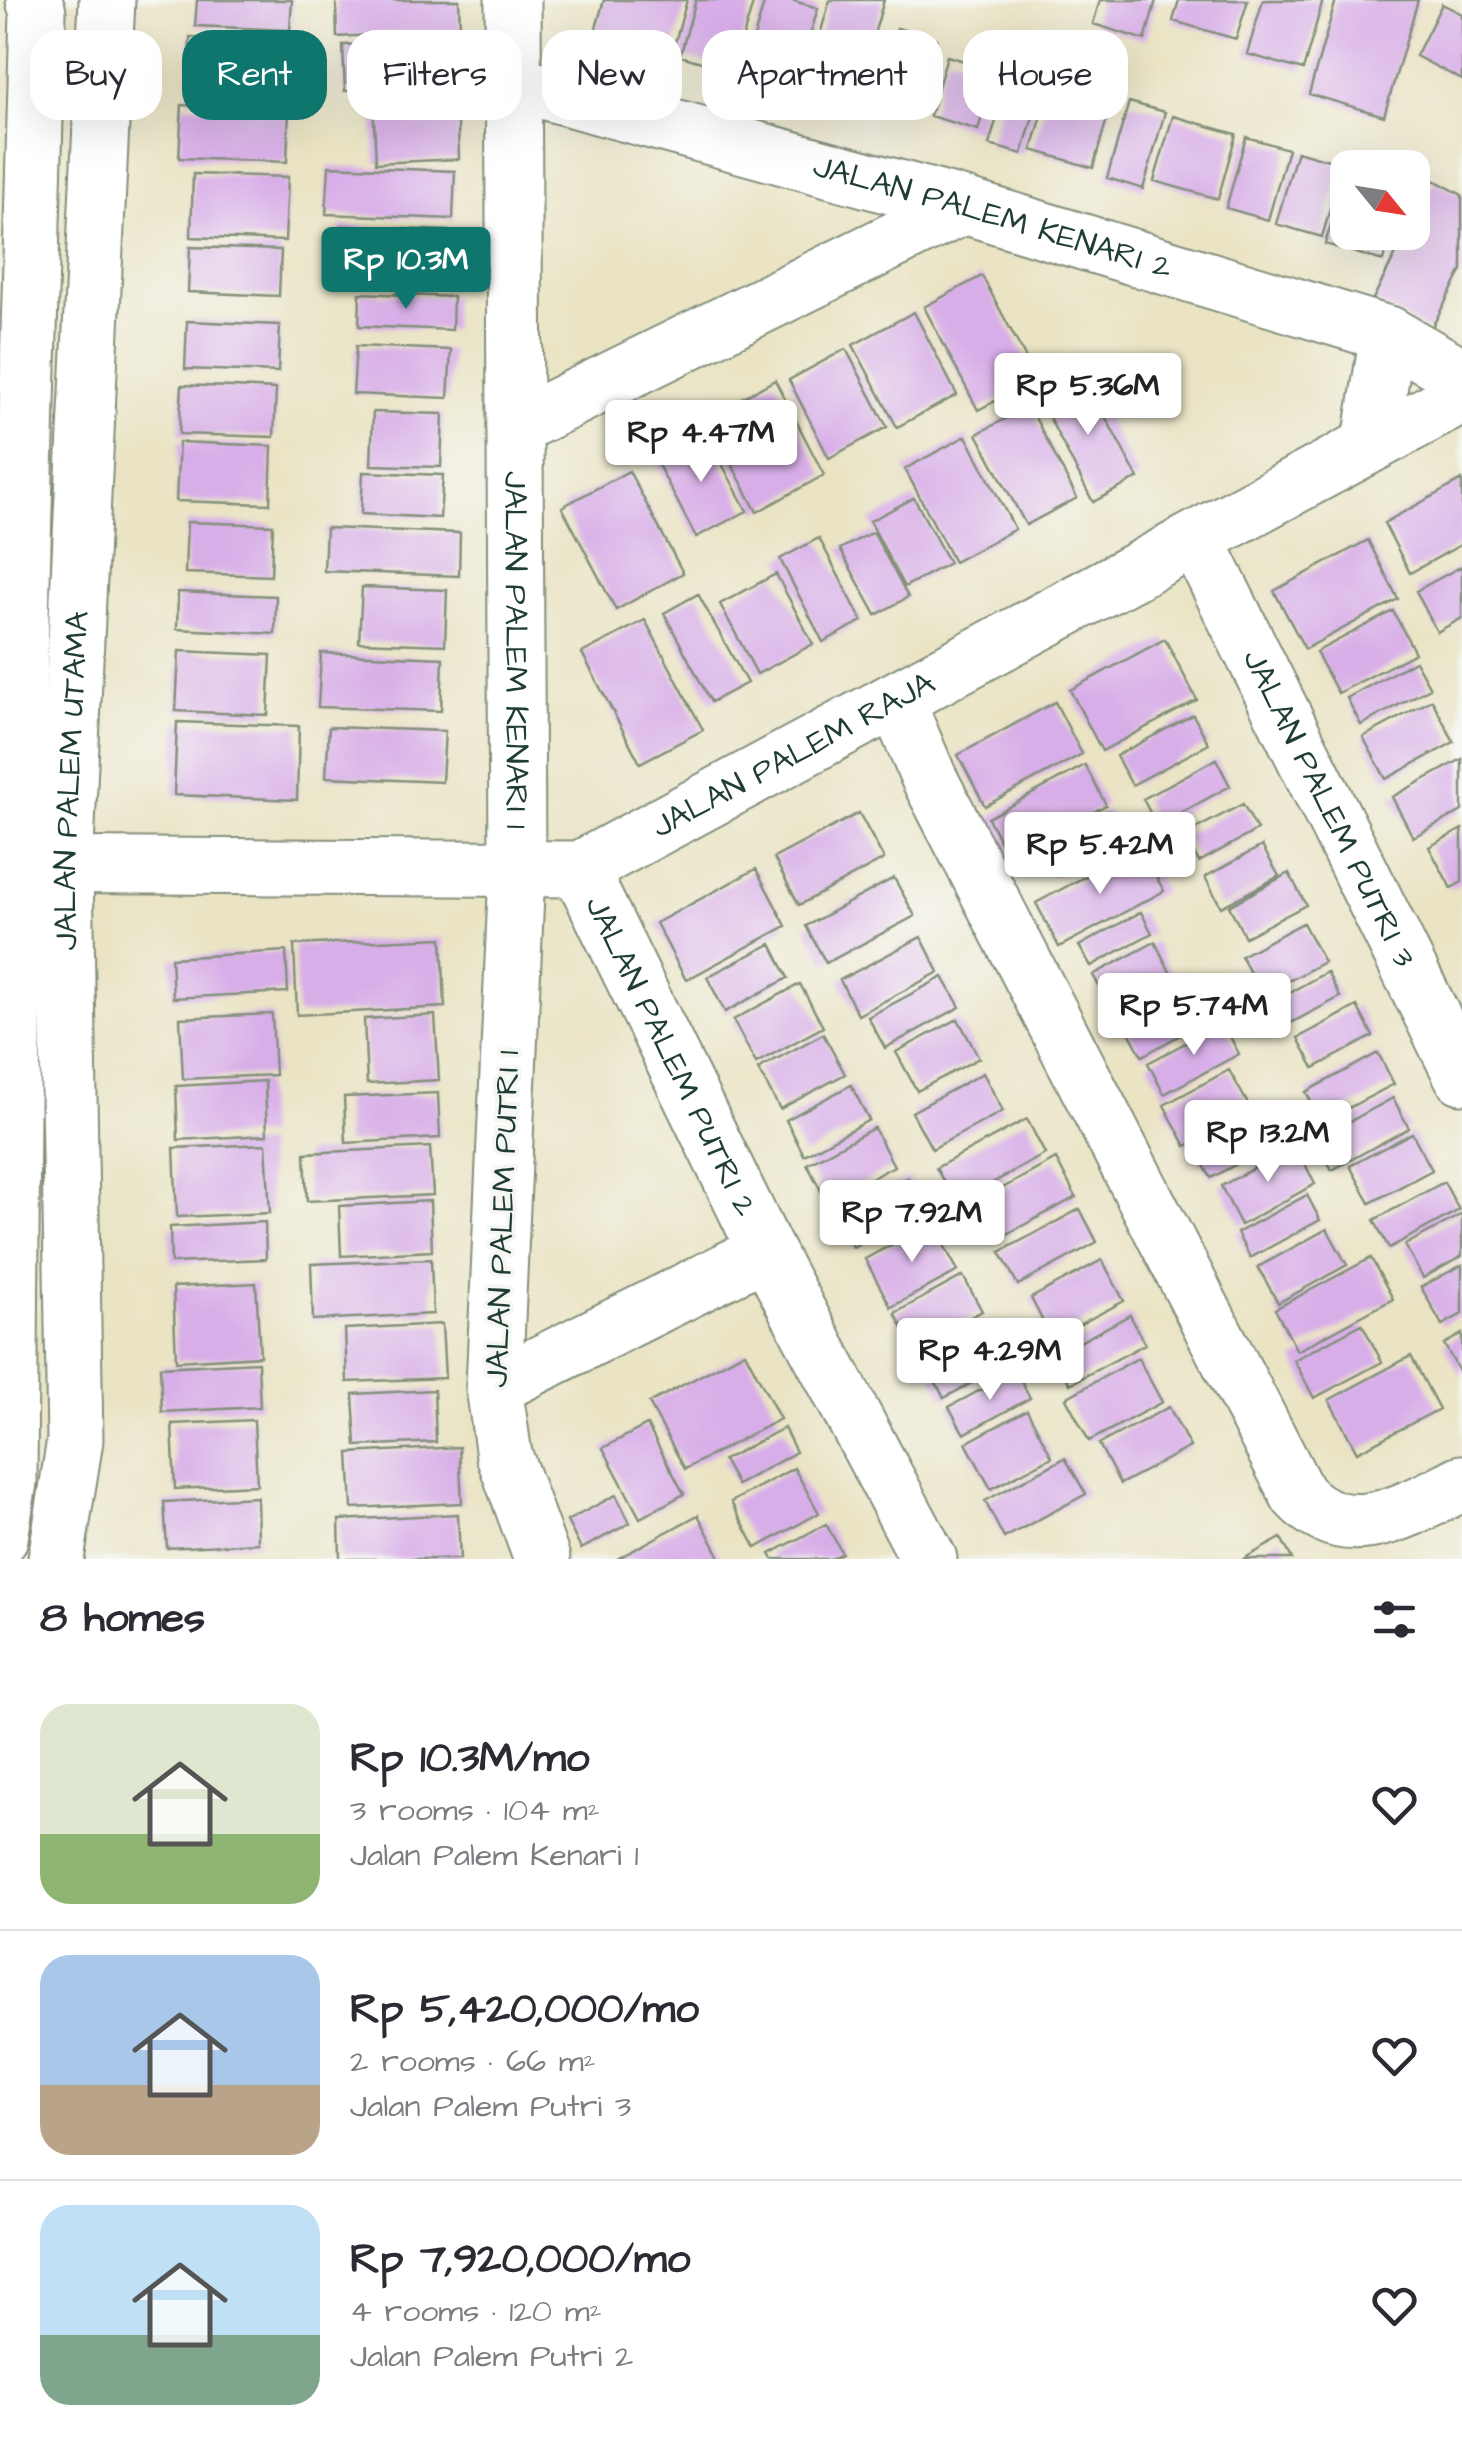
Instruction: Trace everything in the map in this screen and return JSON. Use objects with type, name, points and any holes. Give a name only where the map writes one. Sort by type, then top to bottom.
[{"type":"street","name":"JALAN PALEM UTAMA","points":[[0,1538],[9,1482],[26,866],[38,12],[34,0]]},
{"type":"street","name":"JALAN PALEM UTAMA","points":[[64,1554],[76,1388],[26,866],[107,0]]},
{"type":"street","name":"JALAN PALEM KENARI 1","points":[[513,0],[513,30]]},
{"type":"street","name":"JALAN PALEM KENARI 2","points":[[522,84],[964,206],[1388,334],[1462,376]]},
{"type":"street","name":"JALAN PALEM KENARI 1","points":[[513,120],[517,871]]},
{"type":"street","name":"JALAN PALEM KENARI 1","points":[[515,428],[964,206]]},
{"type":"street","points":[[1371,441],[1388,334]]},
{"type":"street","name":"JALAN PALEM RAJA","points":[[26,866],[580,869],[1197,540],[1371,441],[1462,396]]},
{"type":"street","name":"JALAN PALEM PUTRI 3","points":[[1197,540],[1462,1076]]},
{"type":"street","points":[[896,700],[929,778],[1298,1495],[1314,1512],[1356,1524],[1377,1521],[1462,1483]]},
{"type":"street","name":"JALAN PALEM PUTRI 2","points":[[580,869],[766,1252],[928,1559]]},
{"type":"street","name":"JALAN PALEM PUTRI 1","points":[[517,871],[494,1387],[504,1455],[542,1559]]},
{"type":"street","points":[[494,1387],[766,1252]]},
{"type":"building","points":[[197,0],[292,0],[290,30],[195,26]]},
{"type":"building","points":[[336,0],[459,0],[460,30],[347,30],[347,36],[337,37]]},
{"type":"building","points":[[604,0],[687,0],[678,30],[596,30]]},
{"type":"building","points":[[696,0],[754,0],[745,30],[702,30],[702,62],[682,57]]},
{"type":"building","points":[[765,0],[791,0],[818,8],[812,30],[756,30]]},
{"type":"building","points":[[830,0],[884,0],[875,30],[821,30]]},
{"type":"building","points":[[1100,0],[1156,0],[1145,40],[1128,35],[1128,30],[1093,24]]},
{"type":"building","points":[[1179,0],[1248,0],[1236,39],[1173,21]]},
{"type":"building","points":[[1263,0],[1323,0],[1303,70],[1247,54]]},
{"type":"building","points":[[1336,0],[1418,0],[1384,116],[1309,94]]},
{"type":"building","points":[[1442,4],[1462,14],[1462,80],[1416,56]]},
{"type":"building","points":[[343,45],[347,45],[347,91],[345,91]]},
{"type":"building","points":[[947,56],[963,61],[963,120],[981,120],[978,130],[943,120],[943,70]]},
{"type":"building","points":[[1129,102],[1165,112],[1143,189],[1107,178],[1124,120],[1128,120]]},
{"type":"building","points":[[182,105],[182,120],[289,120],[287,162],[179,158]]},
{"type":"building","points":[[1173,116],[1236,134],[1218,199],[1154,181]]},
{"type":"building","points":[[374,120],[458,120],[459,159],[376,163]]},
{"type":"building","points":[[996,120],[1032,120],[1022,154],[989,145]]},
{"type":"building","points":[[1041,120],[1107,120],[1093,168],[1032,150]]},
{"type":"building","points":[[1246,137],[1288,149],[1268,220],[1226,208]]},
{"type":"building","points":[[1297,151],[1330,160],[1330,209],[1322,237],[1276,224]]},
{"type":"building","points":[[329,166],[455,171],[453,219],[326,214]]},
{"type":"building","points":[[193,174],[288,177],[285,241],[191,237]]},
{"type":"building","points":[[1434,180],[1462,195],[1462,270],[1430,331],[1372,301],[1398,250],[1430,250],[1430,188]]},
{"type":"building","points":[[341,226],[448,231],[446,283],[339,279]]},
{"type":"building","points":[[190,247],[281,250],[279,296],[188,292]]},
{"type":"building","points":[[1345,250],[1386,250],[1383,261]]},
{"type":"building","points":[[982,276],[1037,379],[978,410],[924,307]]},
{"type":"building","points":[[360,293],[453,297],[452,330],[359,326]]},
{"type":"building","points":[[914,312],[957,395],[897,427],[853,345]]},
{"type":"building","points":[[187,321],[280,325],[278,372],[185,369]]},
{"type":"building","points":[[356,346],[451,350],[448,398],[353,394]]},
{"type":"building","points":[[846,349],[887,427],[829,458],[789,380]]},
{"type":"building","points":[[1083,375],[1138,478],[1093,502],[1039,398]]},
{"type":"building","points":[[775,380],[824,475],[757,512],[707,417]]},
{"type":"building","points":[[182,385],[276,389],[274,437],[179,434]]},
{"type":"building","points":[[1029,406],[1077,498],[1026,525],[977,434]]},
{"type":"building","points":[[373,412],[443,414],[441,467],[371,465]]},
{"type":"building","points":[[705,432],[747,511],[696,537],[655,459]]},
{"type":"building","points":[[966,436],[1015,529],[954,562],[905,469]]},
{"type":"building","points":[[179,442],[272,446],[270,504],[176,501]]},
{"type":"building","points":[[629,471],[683,573],[616,610],[562,507]]},
{"type":"building","points":[[363,472],[443,475],[440,518],[361,514]]},
{"type":"building","points":[[1462,480],[1462,544],[1410,573],[1384,523]]},
{"type":"building","points":[[914,498],[949,563],[904,587],[870,521]]},
{"type":"building","points":[[187,522],[273,525],[271,576],[185,573]]},
{"type":"building","points":[[326,528],[460,533],[459,576],[324,571]]},
{"type":"building","points":[[873,532],[908,597],[876,615],[840,549]]},
{"type":"building","points":[[819,538],[862,621],[823,642],[780,559]]},
{"type":"building","points":[[1368,540],[1398,599],[1305,649],[1274,591]]},
{"type":"building","points":[[1462,566],[1462,618],[1437,632],[1416,591]]},
{"type":"building","points":[[776,574],[813,644],[757,674],[720,604]]},
{"type":"building","points":[[362,587],[447,590],[445,645],[359,642]]},
{"type":"building","points":[[178,592],[276,596],[275,634],[177,629]]},
{"type":"building","points":[[698,594],[747,683],[711,702],[664,613]]},
{"type":"building","points":[[1393,611],[1415,653],[1338,693],[1316,652]]},
{"type":"building","points":[[645,620],[703,730],[640,763],[582,653]]},
{"type":"building","points":[[1165,639],[1197,700],[1102,751],[1070,690]]},
{"type":"building","points":[[179,651],[271,655],[268,715],[176,711]]},
{"type":"building","points":[[321,653],[443,658],[441,711],[318,707]]},
{"type":"building","points":[[1415,661],[1430,688],[1361,725],[1347,698]]},
{"type":"building","points":[[1432,700],[1454,742],[1386,779],[1363,737]]},
{"type":"building","points":[[1055,702],[1082,754],[985,806],[958,755]]},
{"type":"building","points":[[1193,715],[1209,744],[1132,785],[1116,756]]},
{"type":"building","points":[[177,722],[299,726],[297,800],[174,795]]},
{"type":"building","points":[[329,727],[445,731],[442,782],[326,777]]},
{"type":"building","points":[[1216,759],[1230,786],[1157,826],[1143,799]]},
{"type":"building","points":[[1462,759],[1462,811],[1413,837],[1392,797]]},
{"type":"building","points":[[1085,765],[1106,805],[1009,858],[988,818]]},
{"type":"building","points":[[1243,804],[1257,830],[1199,862],[1184,835]]},
{"type":"building","points":[[1107,811],[1123,840],[1057,876],[1042,846]]},
{"type":"building","points":[[859,813],[884,859],[799,905],[774,858]]},
{"type":"building","points":[[1462,829],[1462,882],[1451,888],[1429,847]]},
{"type":"building","points":[[1262,846],[1279,876],[1221,907],[1205,877]]},
{"type":"building","points":[[1140,847],[1164,891],[1059,947],[1036,903]]},
{"type":"building","points":[[756,869],[786,926],[686,980],[656,923]]},
{"type":"building","points":[[1289,873],[1306,905],[1245,937],[1229,906]]},
{"type":"building","points":[[894,878],[915,916],[826,963],[806,926]]},
{"type":"building","points":[[1141,912],[1152,933],[1091,966],[1079,946]]},
{"type":"building","points":[[1303,923],[1324,962],[1262,995],[1241,956]]},
{"type":"building","points":[[921,937],[939,972],[858,1015],[840,980]]},
{"type":"building","points":[[442,938],[445,1007],[297,1015],[294,945]]},
{"type":"building","points":[[1155,942],[1173,978],[1112,1011],[1093,975]]},
{"type":"building","points":[[771,944],[788,978],[725,1012],[707,977]]},
{"type":"building","points":[[286,951],[288,992],[173,998],[171,958]]},
{"type":"building","points":[[1327,972],[1340,997],[1285,1026],[1272,1002]]},
{"type":"building","points":[[943,977],[960,1007],[885,1048],[868,1017]]},
{"type":"building","points":[[800,984],[823,1027],[756,1063],[733,1020]]},
{"type":"building","points":[[1179,991],[1197,1026],[1142,1056],[1123,1021]]},
{"type":"building","points":[[1357,1006],[1373,1036],[1314,1068],[1298,1038]]},
{"type":"building","points":[[272,1014],[275,1075],[183,1079],[180,1018]]},
{"type":"building","points":[[435,1015],[439,1080],[367,1084],[364,1019]]},
{"type":"building","points":[[958,1019],[979,1058],[917,1091],[896,1052]]},
{"type":"building","points":[[1223,1023],[1239,1054],[1164,1094],[1148,1063]]},
{"type":"building","points":[[823,1034],[845,1074],[780,1109],[758,1069]]},
{"type":"building","points":[[1378,1053],[1394,1084],[1322,1122],[1306,1092]]},
{"type":"building","points":[[1229,1070],[1252,1111],[1186,1146],[1164,1105]]},
{"type":"building","points":[[983,1073],[1003,1111],[932,1149],[912,1112]]},
{"type":"building","points":[[265,1081],[267,1135],[178,1140],[176,1086]]},
{"type":"building","points":[[851,1085],[869,1120],[804,1155],[786,1120]]},
{"type":"building","points":[[438,1093],[440,1138],[346,1143],[344,1097]]},
{"type":"building","points":[[1393,1098],[1409,1128],[1332,1170],[1316,1140]]},
{"type":"building","points":[[1264,1111],[1280,1140],[1211,1178],[1194,1147]]},
{"type":"building","points":[[1027,1119],[1045,1154],[956,1203],[936,1168]]},
{"type":"building","points":[[874,1128],[894,1166],[827,1202],[807,1164]]},
{"type":"building","points":[[1412,1133],[1432,1170],[1370,1203],[1350,1166]]},
{"type":"building","points":[[266,1144],[270,1213],[177,1217],[174,1148]]},
{"type":"building","points":[[1296,1146],[1315,1184],[1241,1225],[1221,1186]]},
{"type":"building","points":[[430,1147],[433,1195],[307,1201],[305,1153]]},
{"type":"building","points":[[1056,1159],[1076,1197],[994,1241],[975,1203]]},
{"type":"building","points":[[908,1178],[924,1208],[853,1247],[837,1216]]},
{"type":"building","points":[[1444,1182],[1459,1210],[1389,1248],[1374,1220]]},
{"type":"building","points":[[1307,1195],[1320,1220],[1250,1258],[1237,1233]]},
{"type":"building","points":[[430,1201],[432,1251],[341,1256],[339,1206]]},
{"type":"building","points":[[1080,1209],[1097,1242],[1018,1285],[1000,1252]]},
{"type":"building","points":[[1462,1214],[1462,1256],[1423,1278],[1405,1245]]},
{"type":"building","points":[[265,1222],[266,1259],[171,1263],[170,1227]]},
{"type":"building","points":[[932,1223],[958,1271],[891,1307],[865,1259]]},
{"type":"building","points":[[1327,1229],[1347,1265],[1278,1303],[1258,1267]]},
{"type":"building","points":[[1371,1258],[1393,1299],[1297,1351],[1275,1309]]},
{"type":"building","points":[[431,1259],[433,1314],[313,1320],[311,1264]]},
{"type":"building","points":[[1102,1260],[1124,1301],[1052,1339],[1031,1298]]},
{"type":"building","points":[[1462,1265],[1462,1314],[1442,1325],[1421,1287]]},
{"type":"building","points":[[963,1276],[982,1311],[913,1348],[895,1313]]},
{"type":"building","points":[[256,1283],[260,1356],[176,1361],[173,1287]]},
{"type":"building","points":[[1130,1315],[1145,1344],[1070,1384],[1054,1356]]},
{"type":"building","points":[[442,1324],[445,1378],[347,1382],[345,1329]]},
{"type":"building","points":[[1362,1324],[1382,1362],[1314,1398],[1294,1360]]},
{"type":"building","points":[[983,1325],[1005,1365],[944,1398],[923,1358]]},
{"type":"building","points":[[1462,1334],[1462,1377],[1444,1344]]},
{"type":"building","points":[[745,1352],[780,1419],[685,1469],[649,1403]]},
{"type":"building","points":[[1411,1356],[1439,1409],[1357,1452],[1329,1400]]},
{"type":"building","points":[[1138,1358],[1162,1402],[1089,1441],[1066,1398]]},
{"type":"building","points":[[258,1362],[260,1407],[162,1412],[160,1367]]},
{"type":"building","points":[[1016,1371],[1030,1398],[964,1434],[949,1407]]},
{"type":"building","points":[[434,1390],[436,1442],[356,1446],[353,1394]]},
{"type":"building","points":[[1169,1407],[1190,1447],[1120,1484],[1099,1444]]},
{"type":"building","points":[[1027,1410],[1052,1457],[991,1489],[966,1443]]},
{"type":"building","points":[[254,1420],[257,1485],[175,1489],[172,1424]]},
{"type":"building","points":[[647,1425],[684,1494],[640,1518],[603,1448]]},
{"type":"building","points":[[784,1428],[796,1452],[737,1485],[723,1460]]},
{"type":"building","points":[[459,1447],[462,1503],[352,1508],[349,1453]]},
{"type":"building","points":[[1065,1458],[1086,1494],[1004,1538],[985,1501]]},
{"type":"building","points":[[794,1468],[819,1513],[756,1548],[731,1502]]},
{"type":"building","points":[[616,1495],[630,1523],[581,1549],[567,1521]]},
{"type":"building","points":[[257,1497],[258,1543],[167,1548],[164,1502]]},
{"type":"building","points":[[458,1514],[460,1559],[340,1559],[339,1520]]},
{"type":"building","points":[[698,1515],[721,1559],[617,1559]]},
{"type":"building","points":[[826,1524],[842,1553],[831,1559],[773,1559],[770,1554]]},
{"type":"building","points":[[1281,1538],[1292,1559],[1243,1559]]}]
